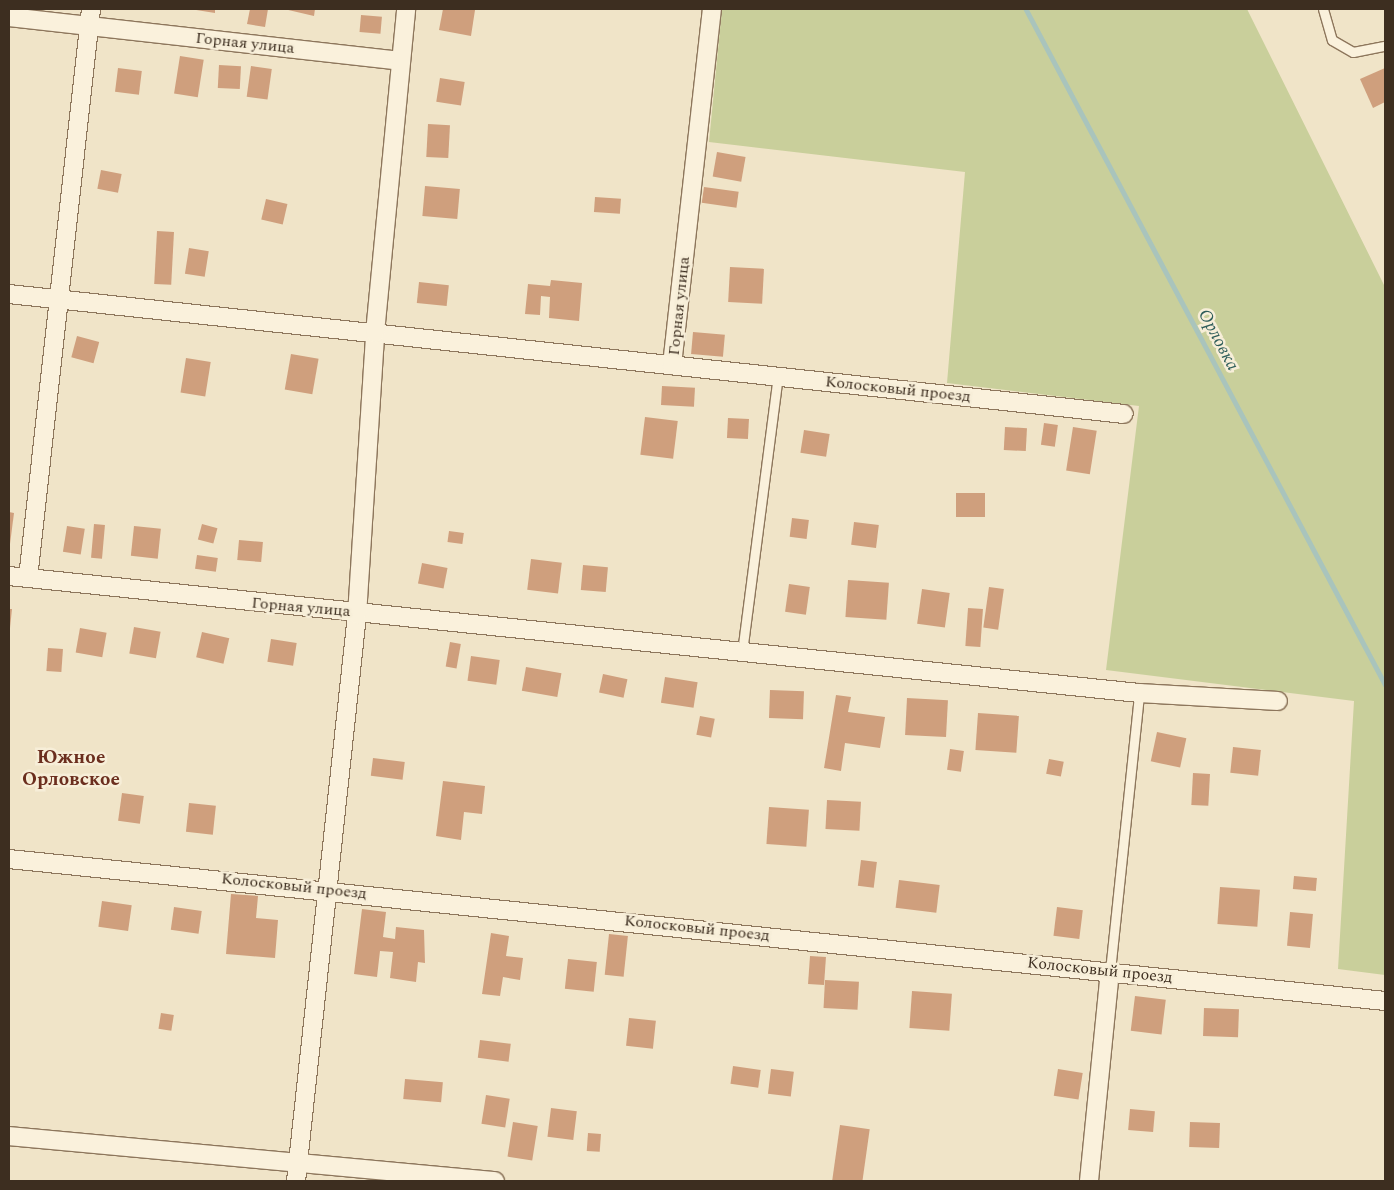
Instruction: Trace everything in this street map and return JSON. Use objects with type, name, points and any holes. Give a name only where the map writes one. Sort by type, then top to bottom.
[{"type":"street","name":"Горная улица","points":[[9,576],[357,615],[375,333],[406,9]]},
{"type":"street","name":"Горная улица","points":[[9,294],[672,365],[712,9]]},
{"type":"street","name":"Горная улица","points":[[9,17],[90,17],[401,61]]},
{"type":"street","points":[[28,578],[90,17]]},
{"type":"street","name":"Колосковый проезд","points":[[672,365],[1124,414]]},
{"type":"street","points":[[296,1181],[357,615],[1139,693],[1278,701]]},
{"type":"street","name":"Колосковый проезд","points":[[9,859],[326,889],[1385,1001]]},
{"type":"street","points":[[1089,1181],[1110,971]]},
{"type":"street","points":[[9,1136],[495,1181]]},
{"type":"lane","points":[[1323,9],[1332,40],[1353,52],[1385,46]]},
{"type":"lane","points":[[742,652],[778,376]]},
{"type":"lane","points":[[1110,971],[1139,693]]},
{"type":"green space","points":[[722,9],[1247,9],[1385,287],[1385,975],[1338,969],[1354,701],[1106,670],[1139,406],[947,383],[965,172],[709,142]]},
{"type":"building","points":[[190,9],[215,9],[215,13]]},
{"type":"building","points":[[250,9],[268,9],[265,27],[247,24]]},
{"type":"building","points":[[284,9],[315,9],[314,16]]},
{"type":"building","points":[[443,9],[475,10],[471,36],[439,30]]},
{"type":"building","points":[[361,15],[382,17],[380,34],[360,32]]},
{"type":"building","points":[[180,56],[204,60],[198,97],[174,94]]},
{"type":"building","points":[[219,65],[241,66],[240,89],[218,88]]},
{"type":"building","points":[[251,66],[272,69],[267,100],[247,97]]},
{"type":"building","points":[[118,68],[142,71],[139,95],[115,92]]},
{"type":"building","points":[[1385,68],[1385,102],[1373,108],[1360,79]]},
{"type":"building","points":[[440,78],[465,82],[461,106],[436,102]]},
{"type":"building","points":[[428,124],[450,125],[448,158],[426,157]]},
{"type":"building","points":[[717,152],[746,157],[741,182],[713,177]]},
{"type":"building","points":[[101,170],[122,174],[118,193],[97,189]]},
{"type":"building","points":[[425,186],[460,189],[457,219],[422,216]]},
{"type":"building","points":[[704,187],[739,192],[736,208],[702,203]]},
{"type":"building","points":[[595,197],[621,199],[620,214],[594,212]]},
{"type":"building","points":[[266,199],[287,204],[283,224],[261,219]]},
{"type":"building","points":[[157,231],[174,232],[171,285],[154,284]]},
{"type":"building","points":[[189,248],[209,251],[205,277],[185,274]]},
{"type":"building","points":[[730,267],[764,269],[762,304],[728,302]]},
{"type":"building","points":[[551,280],[582,283],[579,321],[549,318],[550,297],[541,296],[540,315],[525,314],[528,284],[550,286]]},
{"type":"building","points":[[419,282],[449,285],[447,306],[417,303]]},
{"type":"building","points":[[693,332],[725,335],[723,357],[691,354]]},
{"type":"building","points":[[77,336],[99,342],[94,363],[71,357]]},
{"type":"building","points":[[291,354],[319,359],[312,394],[285,389]]},
{"type":"building","points":[[186,358],[211,362],[205,396],[181,393]]},
{"type":"building","points":[[662,386],[695,388],[694,407],[661,405]]},
{"type":"building","points":[[645,417],[678,421],[673,459],[640,455]]},
{"type":"building","points":[[728,418],[749,419],[748,439],[727,438]]},
{"type":"building","points":[[1044,423],[1058,425],[1055,447],[1041,445]]},
{"type":"building","points":[[1005,427],[1027,428],[1026,451],[1004,450]]},
{"type":"building","points":[[1073,427],[1097,431],[1090,474],[1066,470]]},
{"type":"building","points":[[804,430],[830,434],[826,457],[800,453]]},
{"type":"building","points":[[956,493],[985,493],[985,517],[956,517]]},
{"type":"building","points":[[9,512],[14,513],[10,544],[9,544]]},
{"type":"building","points":[[792,518],[809,520],[807,539],[790,537]]},
{"type":"building","points":[[854,522],[879,525],[876,548],[851,545]]},
{"type":"building","points":[[94,524],[105,525],[102,559],[91,558]]},
{"type":"building","points":[[202,524],[217,528],[213,544],[198,539]]},
{"type":"building","points":[[67,526],[85,529],[81,554],[63,552]]},
{"type":"building","points":[[134,526],[161,529],[158,559],[131,556]]},
{"type":"building","points":[[449,531],[464,533],[462,544],[447,542]]},
{"type":"building","points":[[239,540],[263,542],[261,562],[237,560]]},
{"type":"building","points":[[197,555],[218,558],[216,572],[195,569]]},
{"type":"building","points":[[531,559],[562,563],[558,594],[527,590]]},
{"type":"building","points":[[422,563],[448,568],[444,589],[418,584]]},
{"type":"building","points":[[583,565],[608,567],[606,592],[581,590]]},
{"type":"building","points":[[848,580],[889,583],[886,620],[845,617]]},
{"type":"building","points":[[789,584],[810,587],[806,615],[785,612]]},
{"type":"building","points":[[989,587],[1004,589],[998,630],[983,628]]},
{"type":"building","points":[[922,589],[950,593],[945,628],[917,624]]},
{"type":"building","points":[[968,608],[983,609],[980,647],[965,646]]},
{"type":"building","points":[[9,609],[12,609],[10,628],[9,628]]},
{"type":"building","points":[[134,627],[161,632],[156,658],[129,654]]},
{"type":"building","points":[[80,628],[107,633],[102,657],[76,653]]},
{"type":"building","points":[[202,632],[229,638],[223,664],[196,657]]},
{"type":"building","points":[[271,639],[297,643],[293,666],[267,662]]},
{"type":"building","points":[[450,642],[461,644],[456,669],[446,667]]},
{"type":"building","points":[[48,648],[63,649],[61,672],[46,671]]},
{"type":"building","points":[[471,656],[500,660],[496,685],[468,681]]},
{"type":"building","points":[[526,667],[561,673],[557,697],[522,691]]},
{"type":"building","points":[[603,674],[627,679],[624,698],[599,693]]},
{"type":"building","points":[[665,677],[698,682],[694,708],[661,703]]},
{"type":"building","points":[[770,690],[804,691],[803,719],[769,718]]},
{"type":"building","points":[[836,695],[851,697],[848,712],[885,717],[880,748],[845,743],[841,771],[824,768]]},
{"type":"building","points":[[907,698],[948,700],[946,737],[905,735]]},
{"type":"building","points":[[978,713],[1019,716],[1016,753],[975,750]]},
{"type":"building","points":[[700,716],[715,719],[711,738],[696,735]]},
{"type":"building","points":[[1157,732],[1186,738],[1180,768],[1151,761]]},
{"type":"building","points":[[1233,747],[1261,750],[1258,776],[1230,773]]},
{"type":"building","points":[[950,749],[964,751],[961,772],[947,770]]},
{"type":"building","points":[[373,758],[405,762],[403,780],[371,776]]},
{"type":"building","points":[[1049,759],[1064,762],[1061,777],[1046,774]]},
{"type":"building","points":[[1193,773],[1210,774],[1208,806],[1191,805]]},
{"type":"building","points":[[443,781],[485,786],[482,814],[464,812],[461,840],[436,836]]},
{"type":"building","points":[[122,793],[144,796],[140,824],[118,821]]},
{"type":"building","points":[[827,800],[861,802],[859,831],[825,829]]},
{"type":"building","points":[[189,803],[216,806],[213,835],[186,832]]},
{"type":"building","points":[[769,807],[809,810],[806,847],[766,844]]},
{"type":"building","points":[[861,860],[877,862],[874,888],[858,886]]},
{"type":"building","points":[[1294,876],[1317,878],[1316,891],[1293,889]]},
{"type":"building","points":[[899,880],[940,885],[936,913],[896,908]]},
{"type":"building","points":[[1220,887],[1260,890],[1257,927],[1217,924]]},
{"type":"building","points":[[231,894],[258,896],[256,918],[278,920],[275,958],[226,954]]},
{"type":"building","points":[[102,901],[132,905],[128,931],[98,927]]},
{"type":"building","points":[[174,907],[202,911],[199,934],[171,930]]},
{"type":"building","points":[[1057,907],[1083,910],[1079,939],[1053,936]]},
{"type":"building","points":[[362,909],[386,912],[383,937],[395,939],[396,927],[424,930],[425,963],[418,962],[416,982],[390,978],[393,952],[380,951],[377,977],[354,974]]},
{"type":"building","points":[[1290,912],[1313,914],[1310,948],[1287,946]]},
{"type":"building","points":[[491,933],[509,936],[506,956],[523,958],[520,980],[503,977],[500,996],[482,994]]},
{"type":"building","points":[[609,934],[628,936],[624,977],[605,975]]},
{"type":"building","points":[[810,956],[826,957],[824,985],[808,984]]},
{"type":"building","points":[[568,959],[597,962],[594,992],[565,989]]},
{"type":"building","points":[[825,980],[859,982],[857,1010],[824,1008]]},
{"type":"building","points":[[912,991],[952,994],[949,1031],[909,1028]]},
{"type":"building","points":[[1135,996],[1166,1000],[1162,1035],[1131,1031]]},
{"type":"building","points":[[1204,1008],[1239,1009],[1238,1037],[1203,1036]]},
{"type":"building","points":[[161,1013],[174,1015],[171,1031],[158,1029]]},
{"type":"building","points":[[629,1018],[656,1021],[653,1049],[626,1046]]},
{"type":"building","points":[[480,1040],[511,1044],[509,1062],[478,1058]]},
{"type":"building","points":[[733,1066],[761,1070],[758,1088],[730,1084]]},
{"type":"building","points":[[771,1069],[794,1072],[791,1097],[768,1094]]},
{"type":"building","points":[[1058,1069],[1083,1073],[1078,1100],[1054,1096]]},
{"type":"building","points":[[405,1079],[443,1082],[441,1102],[403,1099]]},
{"type":"building","points":[[486,1095],[510,1099],[505,1127],[481,1124]]},
{"type":"building","points":[[551,1108],[577,1111],[573,1140],[547,1137]]},
{"type":"building","points":[[1130,1109],[1155,1111],[1153,1132],[1128,1130]]},
{"type":"building","points":[[513,1122],[538,1126],[532,1160],[508,1157]]},
{"type":"building","points":[[1190,1122],[1220,1123],[1219,1148],[1189,1147]]},
{"type":"building","points":[[840,1125],[870,1129],[862,1181],[832,1180]]},
{"type":"building","points":[[588,1133],[601,1134],[600,1152],[587,1151]]},
{"type":"waterway","name":"Орловка","points":[[1026,9],[1385,684]]},
{"type":"district","name":"Южное Орловское","points":[[71,769]]}]
